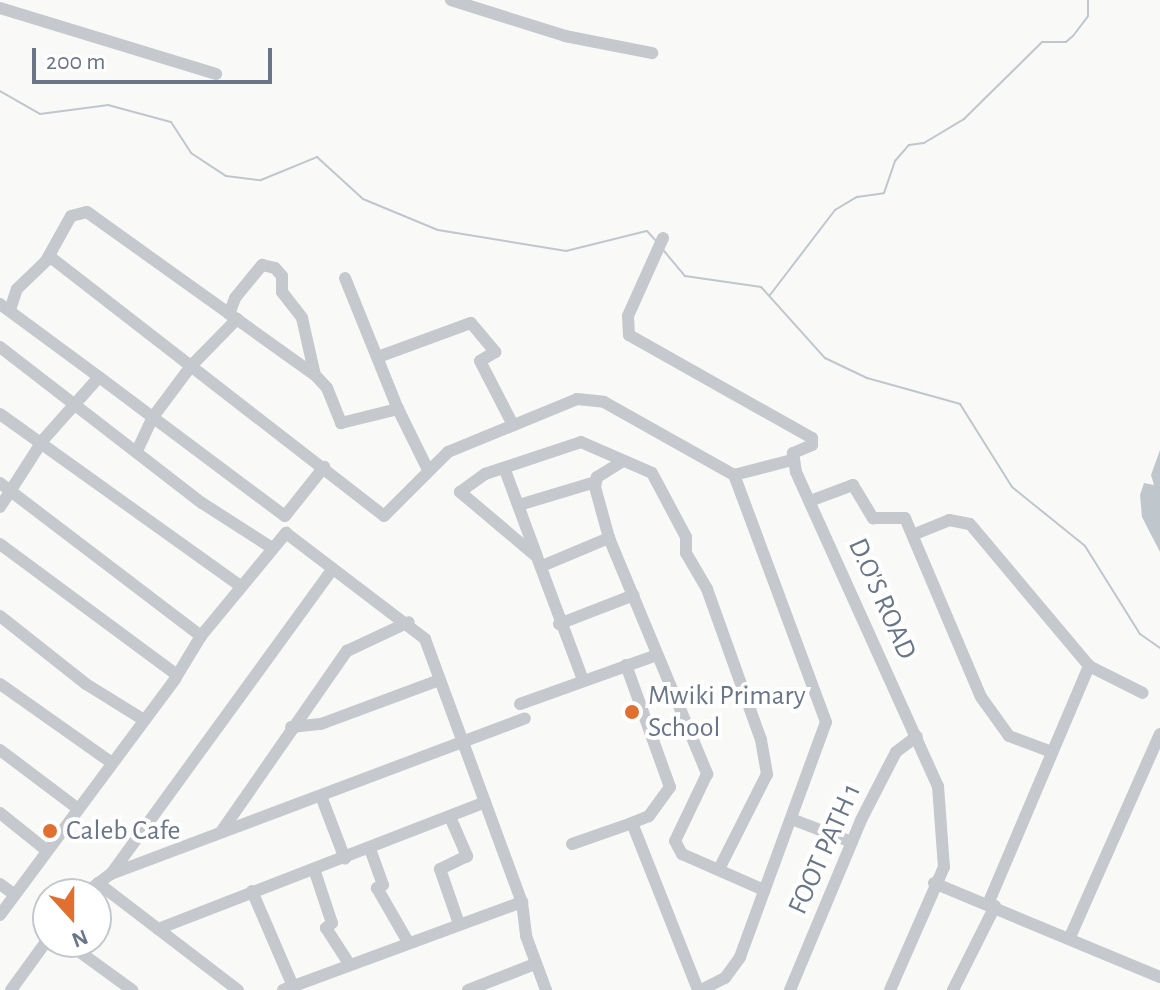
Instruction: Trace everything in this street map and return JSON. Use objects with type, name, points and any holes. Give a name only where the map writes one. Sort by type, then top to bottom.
[{"type":"street","points":[[451,0],[565,36],[652,53]]},
{"type":"street","points":[[0,8],[216,74]]},
{"type":"street","points":[[324,467],[287,517],[5,307],[17,289],[49,256],[71,216],[87,212],[315,375],[327,388],[341,423],[398,409]]},
{"type":"street","points":[[663,238],[628,316],[629,335],[812,438],[812,445],[793,453],[792,460],[734,475]]},
{"type":"street","points":[[49,256],[384,516],[427,468],[448,452],[577,399],[604,402],[734,475],[825,711],[825,728],[794,820],[735,965],[722,982],[699,990],[632,823]]},
{"type":"street","points":[[137,451],[153,417],[233,316],[235,298],[262,265],[275,268],[282,276],[282,292],[302,318],[315,375]]},
{"type":"street","points":[[345,278],[398,409],[427,468]]},
{"type":"street","points":[[378,357],[471,323],[495,352],[480,361],[513,425]]},
{"type":"street","points":[[0,347],[75,406],[272,548]]},
{"type":"street","points":[[0,507],[43,440],[99,377]]},
{"type":"street","points":[[0,414],[43,440],[110,489],[130,511],[240,586]]},
{"type":"street","points":[[540,561],[460,492],[470,481],[581,442],[652,473],[686,537],[686,553],[707,589],[767,760],[767,774],[748,818],[719,869]]},
{"type":"street","name":"D.O'S ROAD","points":[[792,460],[917,736],[942,803],[944,867],[934,883],[890,990]]},
{"type":"street","points":[[519,505],[595,482],[623,461]]},
{"type":"street","points":[[505,470],[540,561],[559,624],[583,680]]},
{"type":"street","points":[[595,482],[609,538],[707,774],[675,841],[682,854],[764,890]]},
{"type":"street","points":[[0,483],[201,636]]},
{"type":"street","points":[[810,501],[853,485],[873,518],[898,514],[915,534],[981,697],[1009,736],[1052,752]]},
{"type":"street","points":[[915,534],[949,520],[970,524],[1089,666],[1143,693]]},
{"type":"street","points":[[0,915],[45,849],[177,675],[201,636],[286,533],[409,622],[425,639],[522,902],[535,964],[546,990]]},
{"type":"street","points":[[540,561],[609,538]]},
{"type":"street","points":[[0,544],[177,675]]},
{"type":"street","points":[[111,874],[333,569]]},
{"type":"street","points":[[559,624],[634,595]]},
{"type":"street","points":[[0,616],[86,684],[144,720]]},
{"type":"street","points":[[221,832],[291,727],[354,644],[409,622]]},
{"type":"street","points":[[520,704],[657,655]]},
{"type":"street","points":[[572,844],[649,816],[670,787],[626,665]]},
{"type":"street","points":[[969,990],[954,987],[992,905],[1089,666]]},
{"type":"street","points":[[291,727],[321,724],[439,680]]},
{"type":"street","points":[[0,684],[112,763]]},
{"type":"street","points":[[105,878],[525,718]]},
{"type":"street","points":[[1070,937],[1160,734]]},
{"type":"street","name":"FOOT PATH 1","points":[[790,990],[852,842],[896,752],[917,736]]},
{"type":"street","points":[[0,750],[77,808]]},
{"type":"street","points":[[321,796],[345,859]]},
{"type":"street","points":[[158,929],[252,891],[345,859],[485,802]]},
{"type":"street","points":[[0,813],[45,849]]},
{"type":"street","points":[[450,817],[467,856],[440,869],[459,924]]},
{"type":"street","points":[[794,820],[852,842]]},
{"type":"street","points":[[370,849],[383,885],[377,888],[408,942]]},
{"type":"street","points":[[314,869],[332,923],[326,928],[350,965]]},
{"type":"street","points":[[934,883],[1160,977]]},
{"type":"street","points":[[0,884],[14,894]]},
{"type":"street","points":[[252,891],[288,988],[522,902]]},
{"type":"street","points":[[112,894],[238,990]]},
{"type":"street","points":[[15,988],[35,958]]},
{"type":"street","points":[[88,958],[132,990]]},
{"type":"street","points":[[468,990],[535,964]]},
{"type":"shaded area","points":[[1160,450],[1160,552],[1142,517],[1140,495],[1144,483],[1154,485],[1151,475]]},
{"type":"waterway","points":[[770,295],[835,210],[857,197],[884,193],[895,161],[909,145],[924,143],[964,119],[1042,42],[1066,42],[1088,16],[1088,0]]},
{"type":"waterway","points":[[0,91],[40,114],[108,105],[171,122],[191,153],[226,176],[261,180],[317,157],[363,199],[438,230],[566,251],[647,231],[655,240]]},
{"type":"waterway","points":[[664,251],[685,276],[761,287],[825,358],[867,378],[960,404],[1012,487],[1085,546],[1140,634],[1160,648]]},
{"type":"place","name":"Mwiki Primary School","points":[[632,712]]},
{"type":"place","name":"Caleb Cafe","points":[[50,831]]}]
